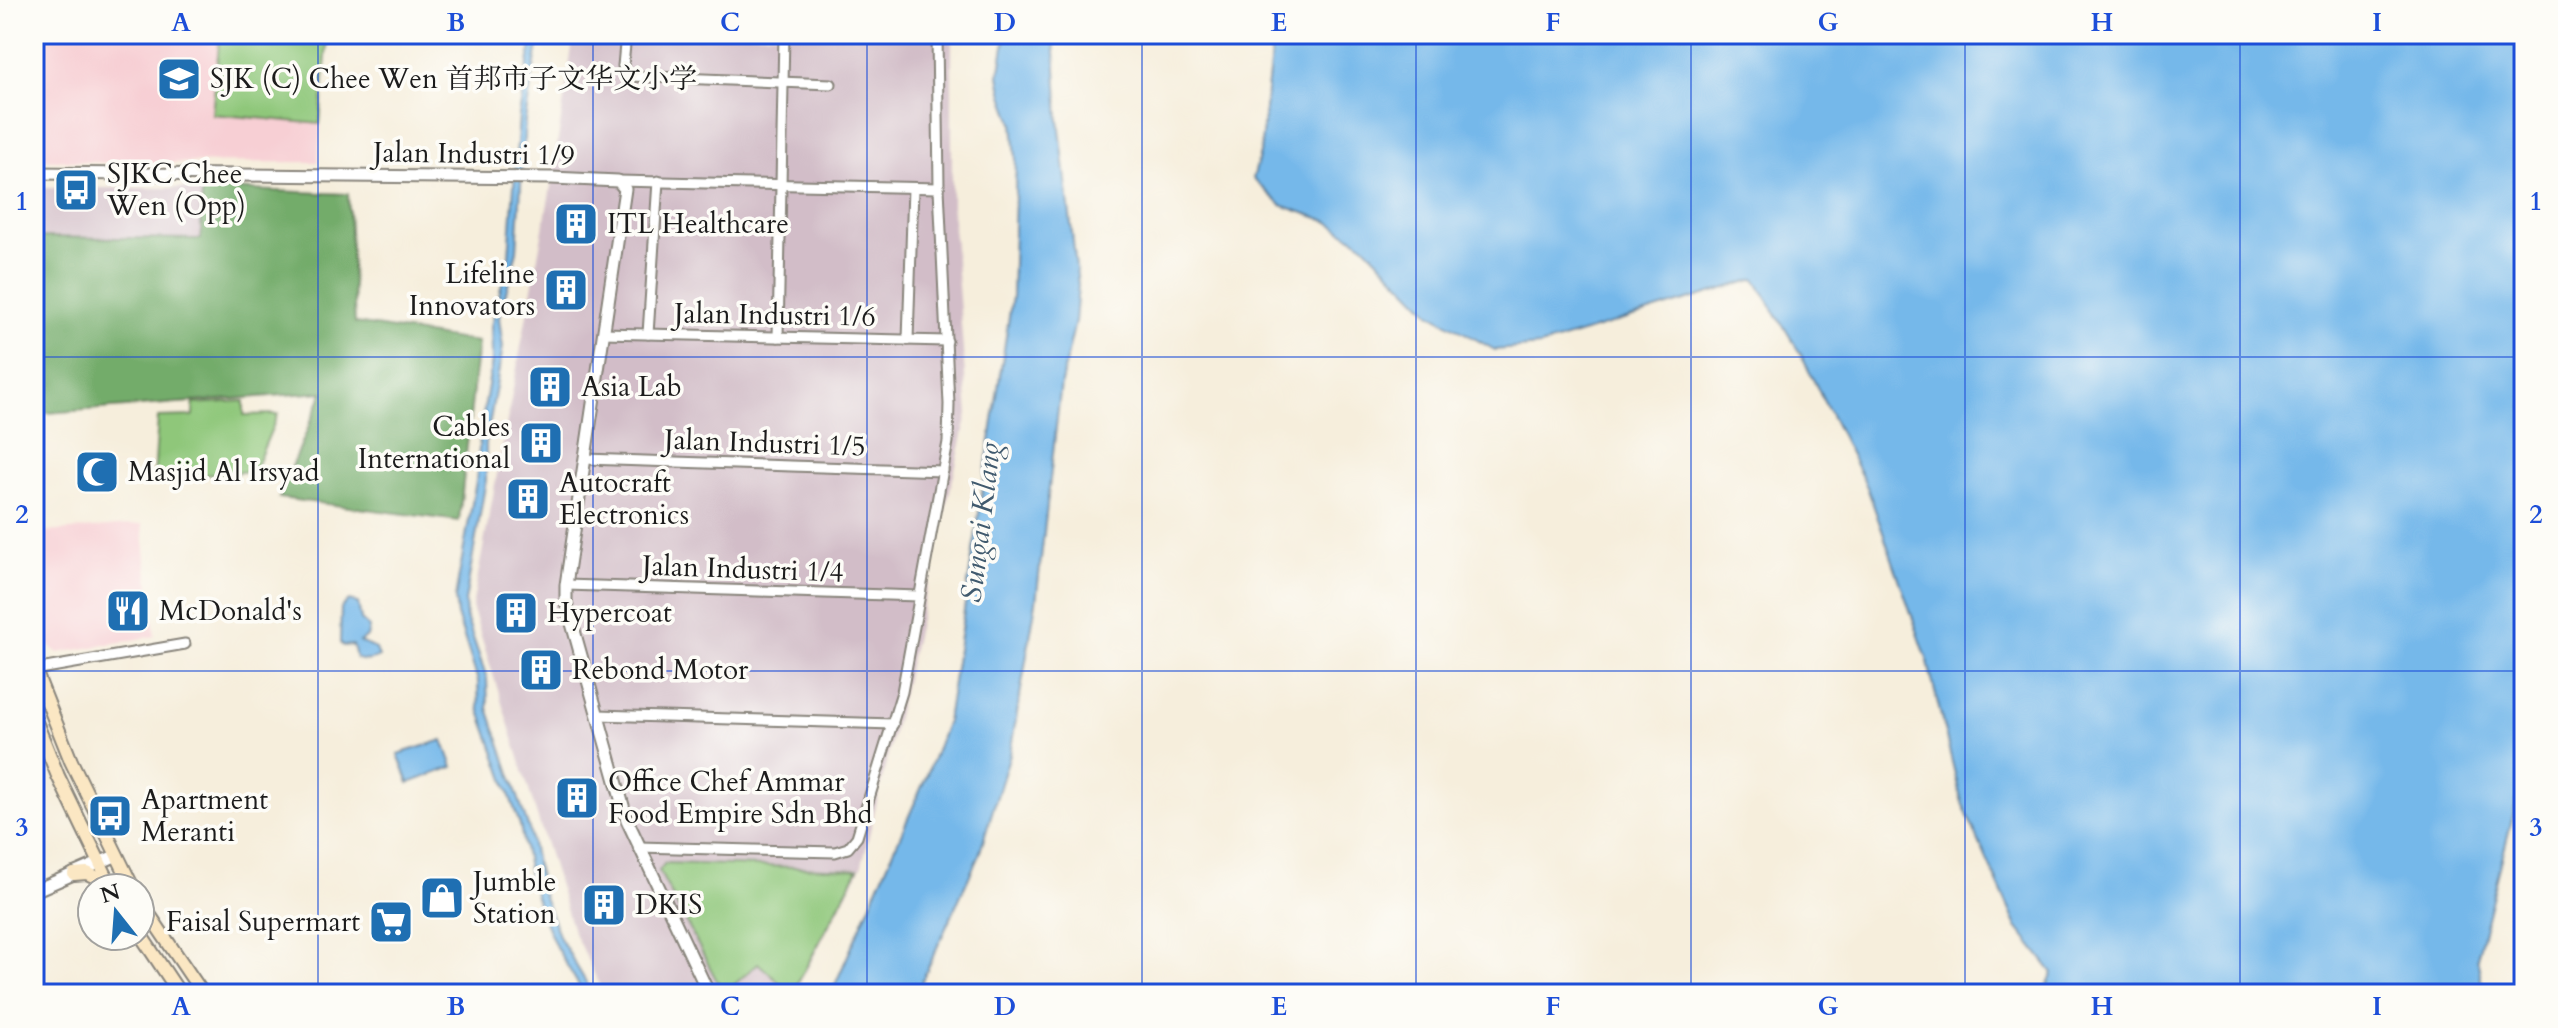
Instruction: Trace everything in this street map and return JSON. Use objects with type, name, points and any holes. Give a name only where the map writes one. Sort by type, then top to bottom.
[{"type":"main road","points":[[34,669],[71,761],[124,872]]},
{"type":"main road","points":[[34,717],[58,776],[104,872]]},
{"type":"main road","points":[[77,872],[86,856],[87,837]]},
{"type":"main road","points":[[156,925],[203,994]]},
{"type":"main road","points":[[152,952],[180,994]]},
{"type":"street","points":[[626,34],[623,66],[629,76],[831,84]]},
{"type":"street","points":[[778,337],[784,34]]},
{"type":"street","points":[[638,847],[835,852],[848,848],[857,837],[902,692],[943,471],[949,404],[939,188],[937,34]]},
{"type":"street","name":"Jalan Industri 1/9","points":[[34,173],[526,178],[939,188]]},
{"type":"street","points":[[618,181],[625,189],[566,585],[566,602],[627,820],[709,994]]},
{"type":"street","points":[[648,334],[658,181]]},
{"type":"street","points":[[908,340],[913,188]]},
{"type":"street","name":"Jalan Industri 1/6","points":[[603,333],[947,341]]},
{"type":"street","name":"Jalan Industri 1/5","points":[[585,459],[943,471]]},
{"type":"street","name":"Jalan Industri 1/4","points":[[566,585],[919,596]]},
{"type":"street","points":[[34,669],[185,644]]},
{"type":"street","points":[[598,715],[893,724]]},
{"type":"street","points":[[78,872],[115,856]]},
{"type":"street","points":[[34,891],[76,873]]},
{"type":"shaded area","name":"SJK (C) Chee Wen 首邦市子文华文小学","points":[[34,34],[328,34],[318,162],[110,163],[34,159]]},
{"type":"shaded area","points":[[574,34],[952,34],[952,208],[968,414],[862,865],[794,994],[604,994],[573,931],[472,607],[550,192]]},
{"type":"shaded area","points":[[34,188],[202,188],[202,239],[34,237]]},
{"type":"shaded area","points":[[142,524],[155,636],[58,653],[45,642],[40,628],[34,533]]},
{"type":"green space","points":[[220,34],[328,34],[320,124],[212,114]]},
{"type":"green space","points":[[202,188],[348,194],[355,323],[478,342],[459,521],[279,498],[323,392],[34,414],[34,237],[201,239]]},
{"type":"green space","points":[[244,401],[244,415],[278,414],[254,471],[154,479],[158,417],[193,416],[193,404]]},
{"type":"green space","points":[[665,863],[858,869],[792,994],[758,963],[724,994],[659,871]]},
{"type":"water","points":[[533,34],[540,34],[525,120],[517,251],[499,318],[503,347],[486,443],[486,480],[465,601],[466,617],[487,679],[488,708],[529,829],[542,892],[560,938],[593,994],[584,994],[556,947],[542,915],[529,875],[520,825],[479,708],[478,681],[457,615],[455,598],[476,481],[492,361],[491,326],[509,256],[519,115]]},
{"type":"water","name":"Sungai Klang","points":[[1006,34],[1054,34],[1059,120],[1078,285],[1075,322],[1061,383],[1036,602],[1010,754],[979,855],[916,994],[831,994],[926,777],[947,721],[1012,297],[1016,159],[1013,123],[999,76]]},
{"type":"water","points":[[1269,34],[2524,34],[2524,772],[2477,958],[2484,994],[2044,994],[2053,973],[2017,927],[1962,803],[1927,659],[1867,487],[1801,355],[1755,279],[1540,346],[1495,350],[1431,314],[1364,245],[1327,221],[1281,205],[1253,179],[1260,153],[1272,46]]},
{"type":"water","points":[[348,601],[358,603],[361,620],[369,627],[367,637],[360,642],[376,649],[379,657],[368,660],[356,658],[353,645],[343,646],[340,643],[341,608]]},
{"type":"water","points":[[443,740],[453,767],[409,783],[398,754]]},
{"type":"place","name":"SJK (C) Chee Wen 首邦市子文华文小学","points":[[179,79]]},
{"type":"place","name":"SJKC Chee Wen (Opp)","points":[[76,190]]},
{"type":"place","name":"ITL Healthcare","points":[[576,224]]},
{"type":"place","name":"Lifeline Innovators","points":[[566,290]]},
{"type":"place","name":"Asia Lab","points":[[550,387]]},
{"type":"place","name":"Cables International","points":[[541,443]]},
{"type":"place","name":"Masjid Al Irsyad","points":[[97,472]]},
{"type":"place","name":"Autocraft Electronics","points":[[528,499]]},
{"type":"place","name":"McDonald's","points":[[128,611]]},
{"type":"place","name":"Hypercoat","points":[[516,613]]},
{"type":"place","name":"Rebond Motor","points":[[541,670]]},
{"type":"place","name":"Office Chef Ammar Food Empire Sdn Bhd","points":[[577,798]]},
{"type":"place","name":"Apartment Meranti","points":[[110,816]]},
{"type":"place","name":"Jumble Station","points":[[442,898]]},
{"type":"place","name":"DKIS","points":[[604,905]]},
{"type":"place","name":"Faisal Supermart","points":[[391,922]]}]
